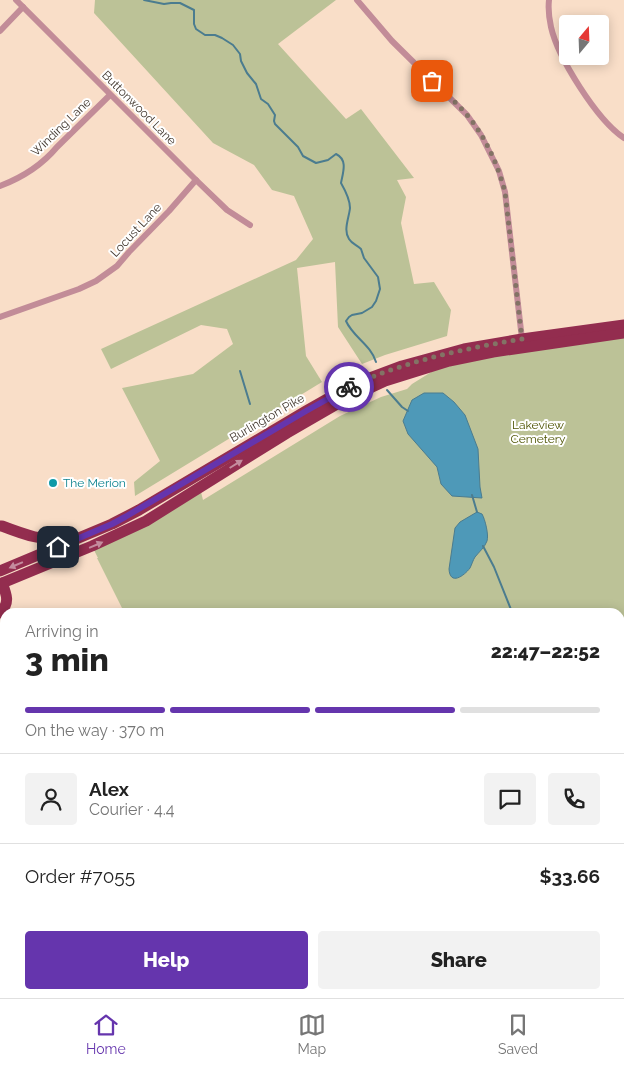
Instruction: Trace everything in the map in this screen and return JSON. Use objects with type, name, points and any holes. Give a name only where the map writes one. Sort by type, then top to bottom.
[{"type":"highway","name":"Burlington Pike","points":[[0,571],[112,524],[306,411],[362,381],[402,366],[464,349],[624,325]]},
{"type":"highway","name":"Burlington Pike","points":[[1,582],[98,544],[146,521],[286,433],[344,400],[385,381],[449,361],[493,352],[624,333]]},
{"type":"highway","points":[[1,526],[39,539],[76,540]]},
{"type":"highway","points":[[1,582],[7,601],[4,608]]},
{"type":"street","name":"Buttonwood Lane","points":[[16,0],[227,210],[250,226]]},
{"type":"street","points":[[357,0],[392,41],[467,115],[481,135],[500,171],[505,192],[522,339]]},
{"type":"street","points":[[549,0],[550,26],[566,62],[584,93],[602,118],[624,138]]},
{"type":"street","points":[[0,31],[24,7]]},
{"type":"street","name":"Winding Lane","points":[[0,186],[17,180],[50,155],[110,95]]},
{"type":"street","name":"Locust Lane","points":[[0,317],[79,289],[96,281],[117,266],[196,180]]},
{"type":"green space","points":[[95,0],[336,0],[278,44],[346,119],[361,109],[414,178],[397,180],[406,197],[401,223],[414,284],[434,282],[451,310],[447,336],[362,364],[338,327],[335,262],[297,268],[306,356],[322,382],[135,496],[134,482],[160,461],[122,388],[193,374],[233,344],[227,329],[201,325],[111,369],[101,349],[296,260],[313,239],[294,196],[272,190],[254,165],[213,143],[94,13]]},
{"type":"green space","name":"Lakeview Cemetery","points":[[624,333],[624,608],[122,608],[92,546],[200,488],[203,500],[340,416],[381,397],[407,389],[449,361]]},
{"type":"water","points":[[424,393],[443,393],[465,415],[478,449],[482,498],[452,496],[441,484],[437,467],[408,434],[403,421],[412,400]]},
{"type":"water","points":[[477,512],[482,514],[484,519],[487,541],[475,557],[470,568],[458,578],[452,577],[449,569],[455,528],[460,522]]},
{"type":"waterway","points":[[144,0],[164,4],[180,3],[194,10],[196,29],[205,35],[215,35],[222,38],[233,45],[240,54],[241,61],[247,73],[256,84],[261,99],[268,104],[275,115],[275,124],[298,147],[303,156],[316,163],[328,160],[336,154],[342,160],[344,167],[341,183],[346,192],[350,208],[346,228],[347,235],[361,249],[364,258],[378,277],[380,289],[372,307],[362,313],[352,315],[346,321],[374,356],[376,362]]},
{"type":"waterway","points":[[240,371],[250,404]]},
{"type":"waterway","points":[[387,390],[408,411]]},
{"type":"waterway","points":[[472,495],[477,512]]},
{"type":"waterway","points":[[483,546],[494,567],[510,608]]},
{"type":"way so far","points":[[349,387],[402,366],[464,349],[522,339],[505,192],[500,171],[481,135],[467,115],[432,81]]},
{"type":"place","name":"The Merion","points":[[53,483]]},
{"type":"route","points":[[58,547],[125,517],[349,387]]}]
